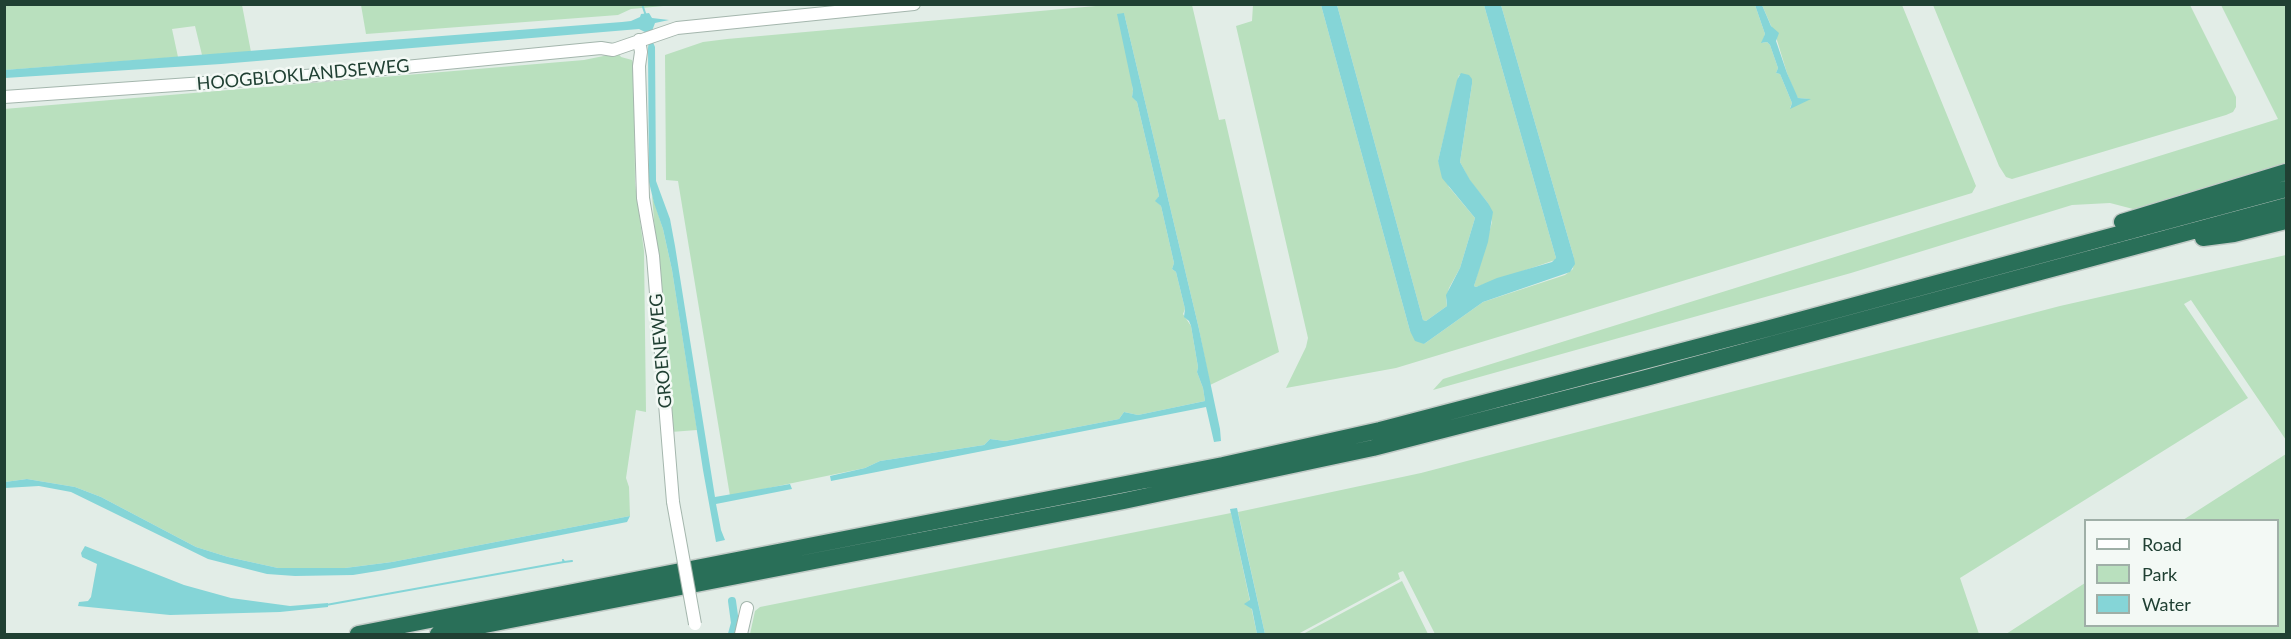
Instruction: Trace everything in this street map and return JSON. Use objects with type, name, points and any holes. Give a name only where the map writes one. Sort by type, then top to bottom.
[{"type":"highway","points":[[1950,278],[2149,213],[2286,172]]},
{"type":"highway","points":[[358,634],[1284,452],[1476,406],[2286,189]]},
{"type":"highway","points":[[438,634],[1124,501],[1373,448],[1536,408],[2286,206]]},
{"type":"highway","points":[[2128,249],[2234,234],[2286,221]]},
{"type":"street","name":"HOOGBLOKLANDSEWEG","points":[[4,97],[333,74],[601,48],[619,49],[677,28],[914,4]]},
{"type":"street","name":"GROENEWEG","points":[[642,39],[639,66],[643,198],[656,279],[673,502],[696,629]]},
{"type":"street","points":[[741,634],[747,608]]},
{"type":"green space","points":[[361,4],[674,5],[631,9],[618,15],[366,34]]},
{"type":"green space","points":[[5,5],[242,5],[251,52],[202,55],[195,26],[172,29],[178,57],[5,70]]},
{"type":"green space","points":[[1107,5],[1192,5],[1219,120],[1225,119],[1279,352],[1210,385],[1199,329],[1124,13],[1132,96],[1137,102],[1159,196],[1156,201],[1161,206],[1174,263],[1172,269],[1176,272],[1185,309],[1183,314],[1191,326],[1197,372],[1205,401],[1138,415],[1124,412],[1119,419],[1005,441],[990,439],[984,445],[880,461],[865,468],[730,496],[678,181],[666,180],[665,55],[703,42],[727,39]]},
{"type":"green space","points":[[1253,5],[1321,5],[1410,331],[1424,344],[1483,302],[1565,275],[1573,269],[1574,258],[1501,5],[1755,5],[1765,34],[1762,43],[1767,42],[1770,45],[1778,68],[1776,73],[1780,74],[1792,103],[1790,108],[1809,99],[1798,98],[1795,93],[1776,37],[1762,5],[1902,5],[1976,186],[1972,193],[1396,368],[1286,388],[1308,338],[1236,26],[1252,21]]},
{"type":"green space","points":[[1337,5],[1484,5],[1555,260],[1474,286],[1492,222],[1488,203],[1470,181],[1460,162],[1472,84],[1459,75],[1438,161],[1449,187],[1475,218],[1460,268],[1449,288],[1447,306],[1426,321],[1423,320]]},
{"type":"green space","points":[[1933,5],[2190,5],[2236,97],[2236,107],[2233,112],[2226,115],[2012,179],[2006,177],[1999,166]]},
{"type":"green space","points":[[2221,5],[2286,5],[2286,163],[2137,210],[2110,203],[2072,205],[1851,273],[1433,390],[1443,379],[2278,119]]},
{"type":"green space","points":[[618,53],[621,57],[632,60],[634,65],[635,183],[644,251],[646,412],[636,410],[626,478],[629,487],[630,516],[392,562],[345,568],[278,568],[196,547],[101,497],[75,487],[27,479],[5,482],[4,109],[584,60]]},
{"type":"green space","points":[[652,195],[663,229],[672,270],[697,430],[671,432]]},
{"type":"green space","points":[[2286,255],[2286,440],[2191,300],[2184,304],[2248,398],[1960,578],[1979,634],[1435,634],[1403,571],[1398,573],[1400,579],[1298,634],[1265,634],[1238,512],[1421,473],[2060,306]]},
{"type":"green space","points":[[2286,454],[2286,634],[2006,634],[2084,584],[2084,627],[2279,627],[2279,519],[2185,519]]},
{"type":"green space","points":[[1231,513],[1257,634],[750,634],[755,611],[760,607]]},
{"type":"green space","points":[[1402,581],[1428,634],[1303,634]]},
{"type":"water","points":[[1321,5],[1337,5],[1423,320],[1426,321],[1447,306],[1446,295],[1460,268],[1475,218],[1442,178],[1438,161],[1457,80],[1461,73],[1469,75],[1472,84],[1460,162],[1493,212],[1488,242],[1474,286],[1552,262],[1556,258],[1484,5],[1501,5],[1574,258],[1575,264],[1570,272],[1483,302],[1424,344],[1415,341],[1410,331]]},
{"type":"water","points":[[1755,5],[1762,5],[1771,26],[1779,33],[1776,41],[1798,98],[1811,99],[1790,109],[1792,103],[1780,74],[1776,73],[1778,68],[1770,45],[1767,42],[1761,43],[1765,34]]},
{"type":"water","points":[[649,13],[652,18],[669,20],[655,23],[652,31],[645,32],[639,29],[221,64],[5,78],[4,70],[622,22],[631,21],[640,17],[641,14]]},
{"type":"water","points":[[1124,13],[1199,329],[1221,441],[1214,442],[1206,407],[831,481],[830,476],[865,468],[880,461],[984,445],[990,439],[1005,441],[1119,419],[1124,412],[1138,415],[1205,401],[1197,372],[1191,326],[1184,317],[1185,309],[1176,272],[1172,269],[1174,263],[1161,206],[1155,201],[1159,196],[1137,102],[1132,97],[1133,90],[1117,14]]},
{"type":"water","points":[[649,40],[652,40],[655,47],[656,181],[670,219],[715,497],[790,484],[792,489],[716,504],[725,540],[716,542],[672,270],[649,182]]},
{"type":"water","points":[[27,479],[75,487],[101,497],[196,547],[278,568],[345,568],[392,562],[630,516],[627,522],[384,570],[353,575],[295,576],[267,574],[208,559],[71,492],[39,486],[5,488],[5,482]]},
{"type":"water","points":[[1237,508],[1265,634],[1257,634],[1252,609],[1244,604],[1250,600],[1230,509]]},
{"type":"water","points":[[85,546],[184,585],[231,598],[290,606],[328,603],[328,607],[280,612],[170,615],[78,606],[79,602],[88,601],[91,597],[97,564],[82,557],[81,553]]},
{"type":"waterway","points":[[642,4],[646,16]]},
{"type":"waterway","points":[[326,605],[564,562],[563,560]]},
{"type":"waterway","points":[[564,562],[572,561]]},
{"type":"waterway","points":[[732,601],[735,623],[732,634]]}]
